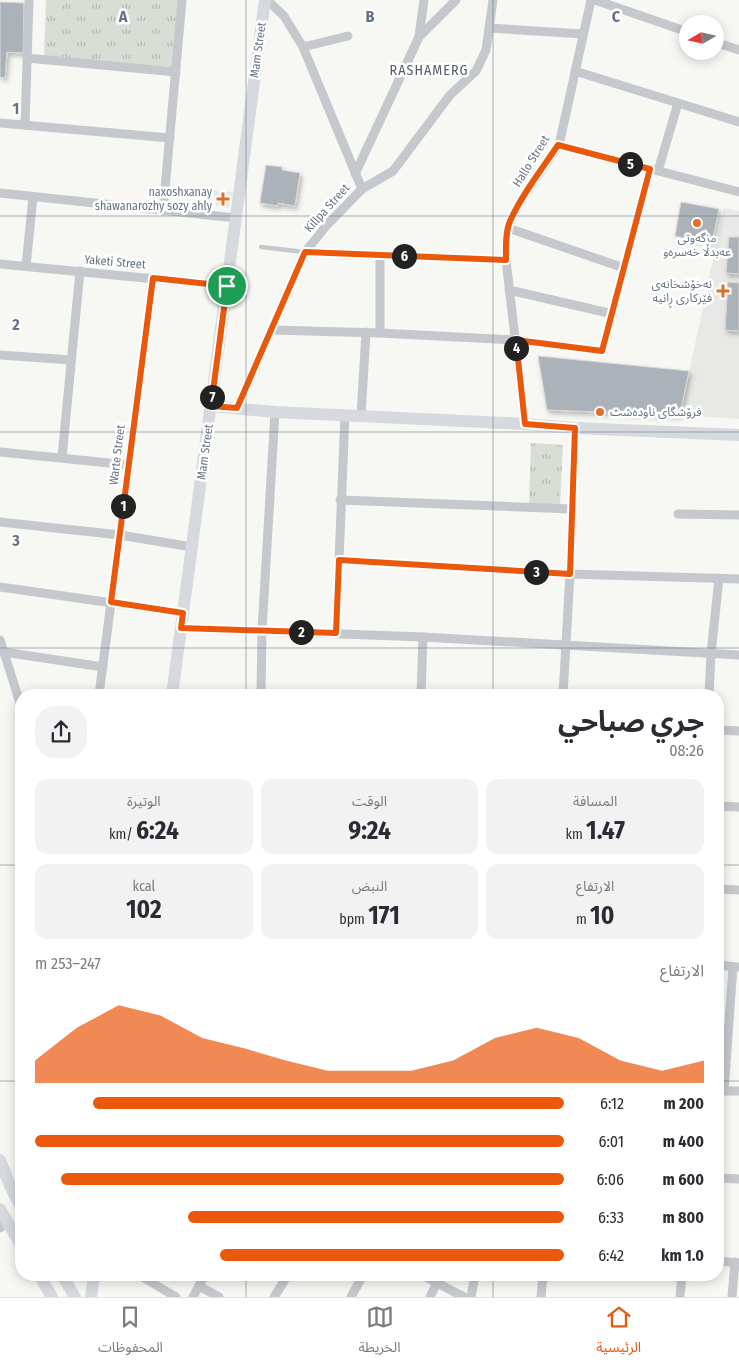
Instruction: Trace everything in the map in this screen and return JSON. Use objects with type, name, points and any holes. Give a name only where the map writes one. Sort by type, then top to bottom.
[{"type":"street","points":[[25,125],[29,0]]},
{"type":"street","points":[[163,211],[182,0]]},
{"type":"street","points":[[266,0],[284,16],[303,47],[362,188]]},
{"type":"street","name":"Mam Street","points":[[173,689],[266,0]]},
{"type":"street","points":[[355,174],[419,36],[424,0]]},
{"type":"street","points":[[419,36],[456,0]]},
{"type":"street","name":"Killpa Street","points":[[237,408],[305,252],[327,225],[362,188],[393,171],[450,95],[476,71],[486,50],[493,0]]},
{"type":"street","points":[[593,0],[679,29]]},
{"type":"street","name":"Hallo Street","points":[[525,424],[506,260],[508,228],[509,222],[524,196],[558,145],[583,34],[593,0]]},
{"type":"street","points":[[490,28],[583,34]]},
{"type":"street","points":[[303,47],[348,36]]},
{"type":"street","points":[[724,45],[739,50]]},
{"type":"street","points":[[27,58],[176,72]]},
{"type":"street","points":[[575,71],[739,122]]},
{"type":"street","points":[[272,330],[366,332],[516,340],[602,351],[624,268],[654,170],[678,103]]},
{"type":"street","points":[[0,123],[170,138]]},
{"type":"street","points":[[558,145],[739,192]]},
{"type":"street","points":[[0,193],[236,218]]},
{"type":"street","points":[[26,266],[33,197]]},
{"type":"street","points":[[508,228],[624,268]]},
{"type":"street","points":[[305,252],[506,260]]},
{"type":"street","points":[[380,255],[380,333]]},
{"type":"street","name":"Yaketi Street","points":[[0,264],[227,286]]},
{"type":"street","points":[[62,457],[80,271]]},
{"type":"street","name":"Warte Street","points":[[100,689],[153,278]]},
{"type":"street","points":[[510,290],[613,314]]},
{"type":"street","points":[[361,416],[366,332]]},
{"type":"street","points":[[0,356],[71,360]]},
{"type":"street","points":[[211,406],[275,412],[575,428],[739,434]]},
{"type":"street","points":[[261,689],[262,630],[275,412]]},
{"type":"street","points":[[336,633],[345,415]]},
{"type":"street","points":[[563,689],[570,574],[575,428]]},
{"type":"street","points":[[0,452],[129,465]]},
{"type":"street","points":[[340,500],[572,509]]},
{"type":"street","points":[[678,514],[739,515]]},
{"type":"street","points":[[0,522],[120,535],[192,547]]},
{"type":"street","points":[[339,560],[570,574],[739,579]]},
{"type":"street","points":[[708,689],[719,578]]},
{"type":"street","points":[[0,588],[183,613]]},
{"type":"street","points":[[181,628],[423,637],[739,655]]},
{"type":"street","points":[[421,689],[423,637]]},
{"type":"street","points":[[0,640],[16,689]]},
{"type":"street","points":[[4,652],[103,666]]},
{"type":"street","points":[[724,730],[739,731]]},
{"type":"street","points":[[724,806],[739,807]]},
{"type":"street","points":[[724,889],[739,890]]},
{"type":"street","points":[[724,1066],[736,967]]},
{"type":"street","points":[[724,1091],[739,1091]]},
{"type":"street","points":[[0,1160],[15,1195]]},
{"type":"street","points":[[724,1178],[739,1179]]},
{"type":"street","points":[[0,1209],[3,1224],[15,1238]]},
{"type":"street","points":[[724,1261],[737,1262],[732,1297]]},
{"type":"street","points":[[43,1281],[52,1297]]},
{"type":"street","points":[[66,1281],[75,1297]]},
{"type":"street","points":[[91,1297],[93,1281]]},
{"type":"street","points":[[149,1281],[176,1297]]},
{"type":"street","points":[[193,1297],[202,1281]]},
{"type":"street","points":[[274,1297],[284,1281]]},
{"type":"street","points":[[351,1297],[360,1281]]},
{"type":"street","points":[[433,1281],[464,1297]]},
{"type":"street","points":[[471,1297],[474,1281]]},
{"type":"street","points":[[541,1297],[542,1281]]},
{"type":"street","points":[[680,1297],[681,1281]]},
{"type":"street","points":[[430,1297],[437,1283]]},
{"type":"street","points":[[199,1286],[219,1297]]},
{"type":"lane","points":[[260,247],[305,252]]},
{"type":"shaded area","name":"naxoshxanay shawanarozhy sozy ahly","points":[[213,190],[233,192],[229,208],[216,206]]},
{"type":"shaded area","name":"نەخۆشخانەی فێرکاری ڕانیە","points":[[724,208],[739,211],[739,419],[680,415]]},
{"type":"green space","points":[[46,0],[179,0],[172,67],[44,57]]},
{"type":"green space","points":[[531,443],[563,445],[560,505],[529,503]]},
{"type":"building","points":[[0,2],[24,3],[23,53],[7,52],[5,78],[0,77]]},
{"type":"building","points":[[266,165],[282,167],[282,170],[300,173],[295,206],[278,203],[278,206],[260,203]]},
{"type":"building","name":"مزگەوتی عەبدڵا خەسرەو","points":[[681,202],[719,209],[712,243],[675,236]]},
{"type":"building","points":[[729,237],[739,237],[739,274],[726,273]]},
{"type":"building","points":[[728,282],[739,283],[739,331],[725,330]]},
{"type":"building","points":[[538,356],[689,371],[680,415],[547,410]]},
{"type":"place","name":"naxoshxanay shawanarozhy sozy ahly","points":[[223,199]]},
{"type":"place","name":"مزگەوتی عەبدڵا خەسرەو","points":[[697,223]]},
{"type":"place","name":"نەخۆشخانەی فێرکاری ڕانیە","points":[[723,291]]},
{"type":"place","name":"فرۆشگای ناوده‌شت","points":[[600,412]]},
{"type":"district","name":"RASHAMERG","points":[[429,70]]},
{"type":"route","points":[[558,145],[650,169],[602,351],[516,340],[525,424],[575,428],[570,574],[339,560],[336,633],[181,628],[183,613],[111,602],[153,278],[227,286],[211,406],[237,408],[305,252],[506,260],[506,239],[509,222],[558,145]]}]
